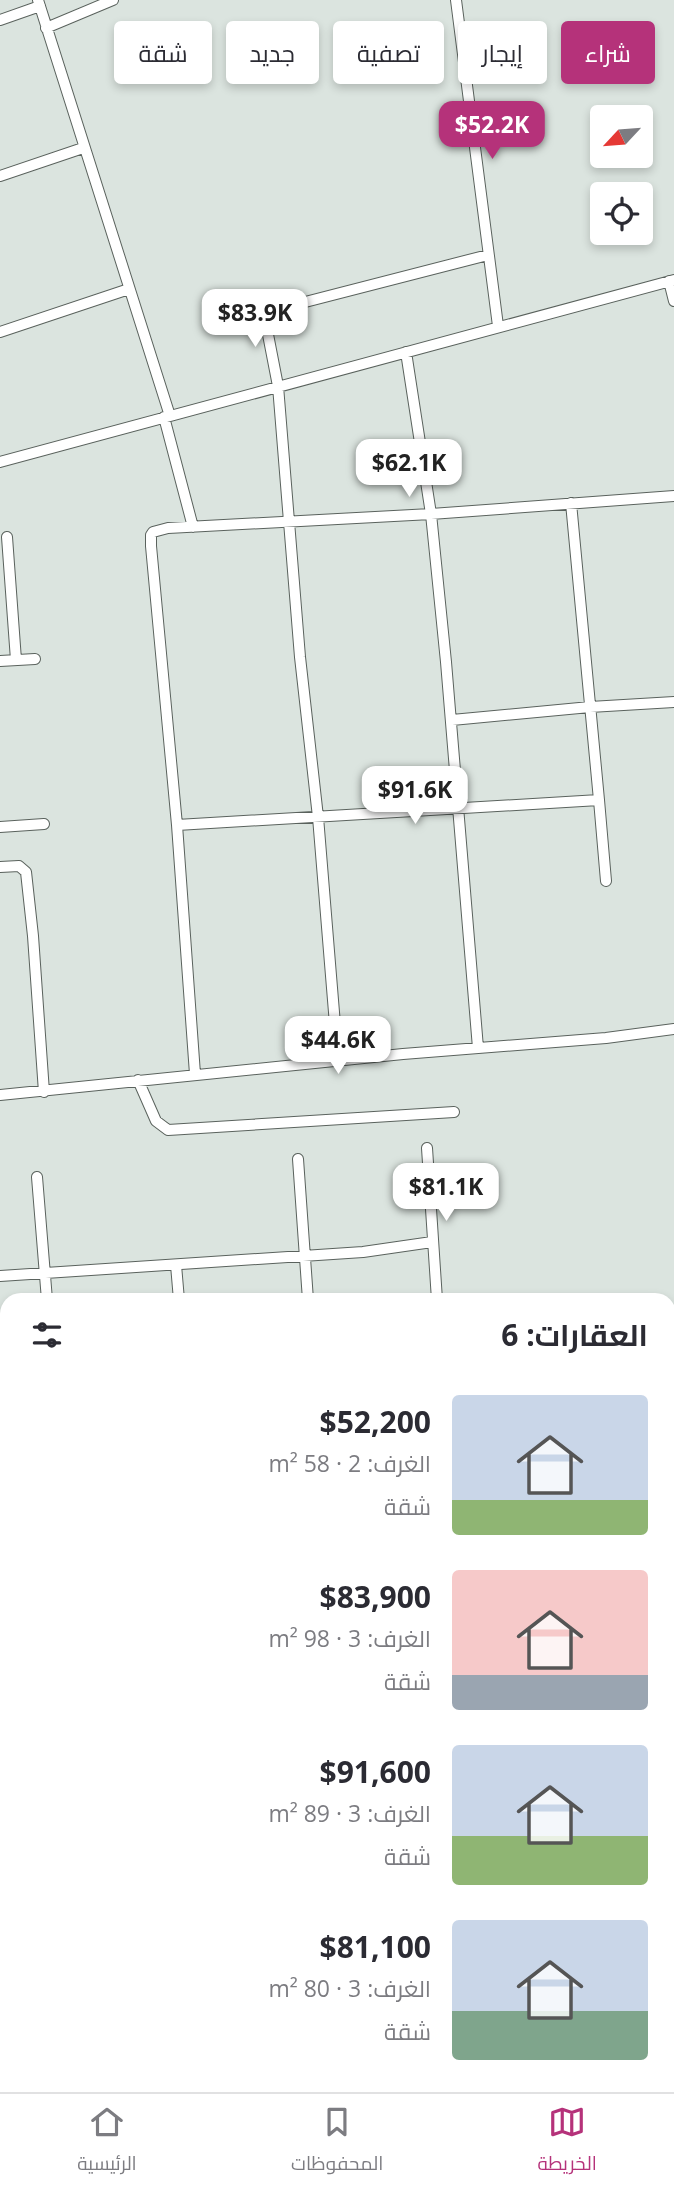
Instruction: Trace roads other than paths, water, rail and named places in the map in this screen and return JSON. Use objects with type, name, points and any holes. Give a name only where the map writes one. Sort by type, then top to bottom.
[{"type":"street","points":[[46,28],[113,0]]},
{"type":"street","points":[[456,0],[498,326]]},
{"type":"street","points":[[0,20],[39,3],[167,417],[192,527]]},
{"type":"street","points":[[0,176],[83,148]]},
{"type":"street","points":[[338,1061],[278,386],[265,319],[270,312],[488,255]]},
{"type":"street","points":[[0,462],[671,281],[674,301]]},
{"type":"street","points":[[0,332],[129,289]]},
{"type":"street","points":[[406,352],[431,514],[452,720],[478,1048]]},
{"type":"street","points":[[195,1074],[177,825],[151,535],[157,529],[431,514],[674,496]]},
{"type":"street","points":[[571,503],[607,881]]},
{"type":"street","points":[[7,537],[16,660]]},
{"type":"street","points":[[0,661],[36,659]]},
{"type":"street","points":[[452,720],[674,702]]},
{"type":"street","points":[[177,825],[599,800]]},
{"type":"street","points":[[0,827],[44,824]]},
{"type":"street","points":[[0,867],[19,866],[26,872],[44,1092]]},
{"type":"street","points":[[0,1095],[195,1074],[606,1038],[674,1029]]},
{"type":"street","points":[[138,1080],[156,1121],[168,1130],[454,1112]]},
{"type":"street","points":[[427,1148],[436,1293]]},
{"type":"street","points":[[298,1159],[307,1293]]},
{"type":"street","points":[[37,1177],[46,1293]]},
{"type":"street","points":[[0,1276],[363,1252],[432,1242]]},
{"type":"street","points":[[176,1265],[178,1293]]}]
